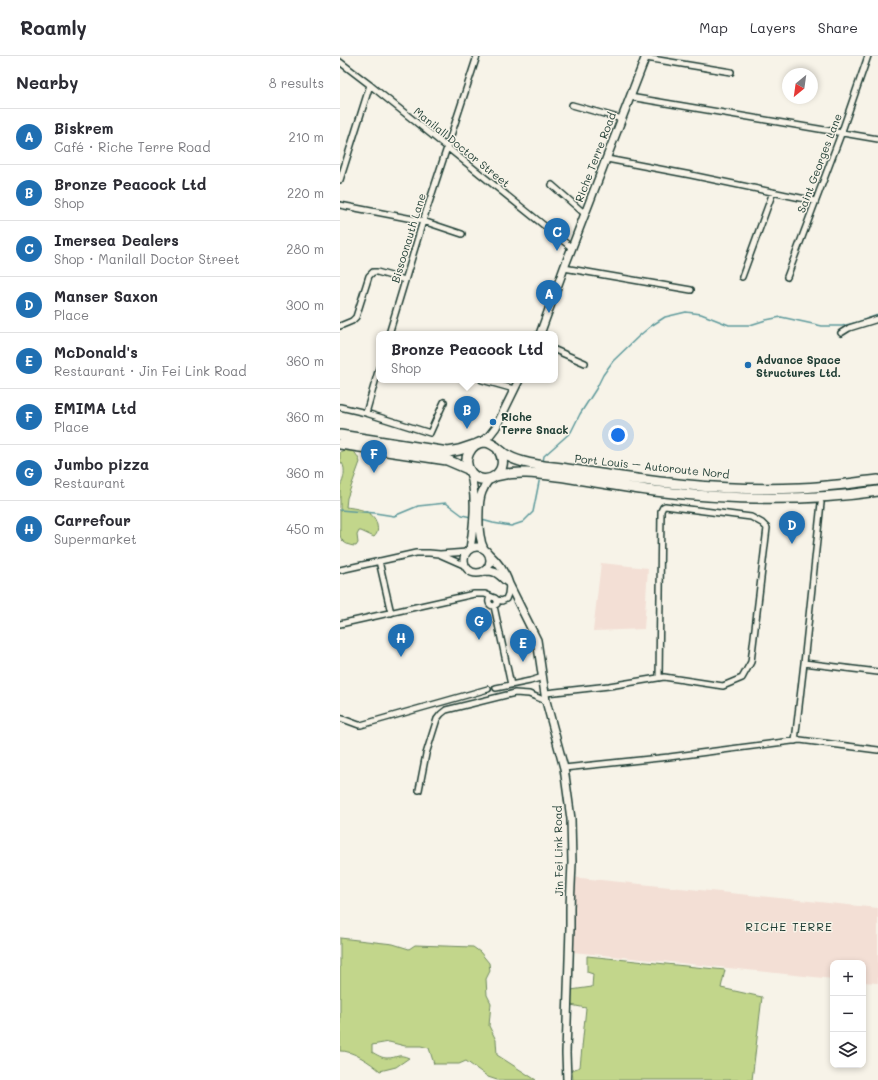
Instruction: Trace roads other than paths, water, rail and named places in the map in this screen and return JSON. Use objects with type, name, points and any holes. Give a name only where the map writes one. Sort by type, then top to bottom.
[{"type":"highway","points":[[340,435],[448,452],[459,450],[477,444],[485,442],[497,447],[503,458],[503,463],[499,473],[493,477],[485,479],[479,478],[474,476],[469,470],[466,462],[467,456],[470,450],[477,444]]},
{"type":"highway","points":[[340,444],[447,460],[469,470]]},
{"type":"highway","name":"Port Louis – Autoroute Nord","points":[[497,447],[508,456],[536,469]]},
{"type":"highway","name":"Port Louis – Autoroute Nord","points":[[493,477],[536,469],[602,474],[714,487],[749,488],[800,488],[878,480]]},
{"type":"highway","name":"Port Louis – Autoroute Nord","points":[[546,470],[653,490],[725,498],[796,498],[878,491]]},
{"type":"main road","name":"Riche Terre Road","points":[[541,331],[646,57]]},
{"type":"main road","points":[[477,444],[489,436],[496,427],[518,383]]},
{"type":"main road","points":[[496,427],[494,437],[497,447]]},
{"type":"main road","points":[[469,470],[473,483],[474,506],[473,534],[465,557],[466,566],[473,572],[477,573],[485,570],[496,572],[509,584]]},
{"type":"main road","points":[[485,570],[490,564],[490,556],[481,541],[479,512],[481,494],[484,487],[493,477]]},
{"type":"main road","points":[[468,550],[474,547],[480,547],[486,551],[497,561],[506,575],[509,584]]},
{"type":"main road","name":"Jin Fei Link Road","points":[[509,584],[535,639],[541,677],[546,693],[546,702],[564,768],[571,819],[572,863],[566,1053],[567,1080]]},
{"type":"main road","points":[[541,677],[542,694],[546,702]]},
{"type":"street","name":"Bissoonauth Lane","points":[[390,331],[423,221],[477,56]]},
{"type":"street","name":"Saint Georges Lane","points":[[787,277],[841,134],[868,56]]},
{"type":"street","points":[[646,57],[731,72]]},
{"type":"street","name":"Manilall Doctor Street","points":[[340,62],[572,248]]},
{"type":"street","points":[[340,180],[370,85]]},
{"type":"street","points":[[630,96],[841,134],[878,139]]},
{"type":"street","points":[[572,105],[622,119]]},
{"type":"street","points":[[607,159],[815,201]]},
{"type":"street","points":[[552,185],[585,214]]},
{"type":"street","points":[[742,277],[774,192]]},
{"type":"street","points":[[340,206],[423,221],[462,234]]},
{"type":"street","points":[[564,268],[691,290]]},
{"type":"street","points":[[340,326],[352,321],[356,317],[369,276],[373,272],[405,280]]},
{"type":"street","points":[[841,333],[849,328],[878,318]]},
{"type":"street","points":[[558,351],[585,363]]},
{"type":"street","points":[[366,413],[376,378]]},
{"type":"street","points":[[492,383],[514,390]]},
{"type":"street","points":[[340,407],[366,413],[430,433],[444,402]]},
{"type":"street","points":[[795,741],[821,503]]},
{"type":"street","points":[[546,693],[625,684],[659,678],[664,677],[723,686],[742,678],[751,662],[766,528],[762,523],[751,518],[665,506],[662,507],[659,678]]},
{"type":"street","points":[[340,570],[416,553],[440,554],[468,550]]},
{"type":"street","points":[[440,554],[466,566]]},
{"type":"street","points":[[379,561],[391,613]]},
{"type":"street","points":[[340,624],[465,595],[479,594],[490,599],[496,598],[497,600],[502,601],[506,599],[509,584]]},
{"type":"street","points":[[490,599],[490,605],[494,606],[512,685]]},
{"type":"street","points":[[494,606],[497,604],[497,600]]},
{"type":"street","points":[[804,663],[878,672]]},
{"type":"street","points":[[496,688],[541,677]]},
{"type":"street","points":[[340,718],[361,725],[488,689]]},
{"type":"street","points":[[419,790],[426,754],[437,719],[446,710],[515,692],[529,694],[546,702]]},
{"type":"street","points":[[564,768],[669,758],[800,740],[878,750]]},
{"type":"waterway","points":[[543,462],[544,456],[571,432],[603,375],[613,361],[639,336],[665,317],[686,312],[701,314],[729,325],[750,325],[781,317],[822,326],[842,326],[878,315]]},
{"type":"waterway","points":[[482,520],[511,526],[523,522],[533,512],[540,477]]},
{"type":"waterway","points":[[340,510],[394,516],[418,506],[446,503],[462,515],[471,517]]},
{"type":"place","name":"Imersea Dealers","points":[[557,251]]},
{"type":"place","name":"Biskrem","points":[[549,313]]},
{"type":"place","name":"Advance Space Structures Ltd.","points":[[748,365]]},
{"type":"place","name":"Riche Terre Snack","points":[[493,422]]},
{"type":"place","name":"Bronze Peacock Ltd","points":[[467,429]]},
{"type":"place","name":"EMIMA Ltd","points":[[374,473]]},
{"type":"place","name":"Manser Saxon","points":[[792,544]]},
{"type":"place","name":"Jumbo pizza","points":[[479,640]]},
{"type":"place","name":"Carrefour","points":[[401,657]]},
{"type":"place","name":"McDonald's","points":[[523,662]]},
{"type":"district","name":"RICHE TERRE","points":[[789,926]]}]
